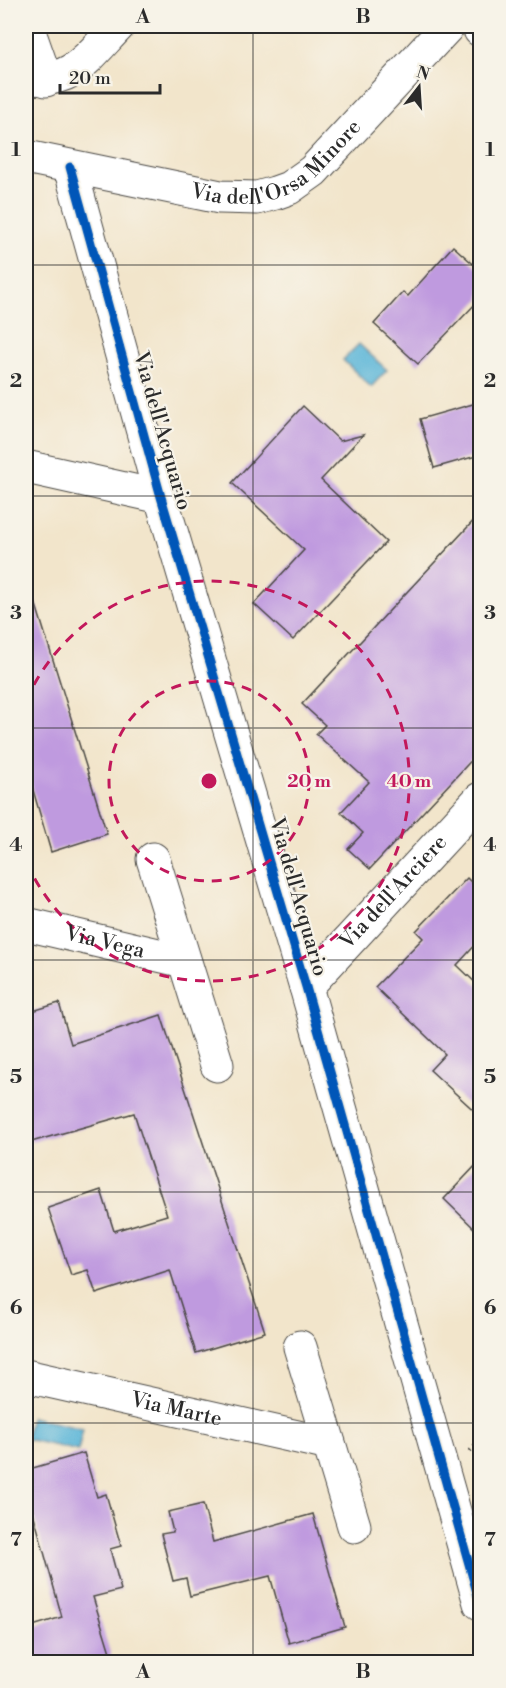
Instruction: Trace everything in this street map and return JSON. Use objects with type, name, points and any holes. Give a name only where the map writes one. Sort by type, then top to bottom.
[{"type":"street","points":[[27,26],[36,78],[59,78],[71,71],[118,26]]},
{"type":"street","name":"Via dell'Orsa Minore","points":[[26,157],[220,197],[257,198],[282,191],[313,171],[448,26]]},
{"type":"street","points":[[479,26],[480,30]]},
{"type":"street","name":"Via dell'Acquario","points":[[70,167],[161,497],[306,987],[480,1603]]},
{"type":"street","points":[[26,468],[161,497]]},
{"type":"street","name":"Via dell'Arciere","points":[[306,987],[480,799]]},
{"type":"street","name":"Via Vega","points":[[153,859],[217,1065]]},
{"type":"street","name":"Via Vega","points":[[26,924],[184,961]]},
{"type":"street","points":[[300,1347],[354,1526]]},
{"type":"street","name":"Via Marte","points":[[26,1376],[329,1444]]},
{"type":"water","points":[[359,344],[387,370],[371,387],[343,360]]},
{"type":"water","points":[[31,1417],[83,1429],[78,1451],[26,1439]]},
{"type":"building","points":[[453,246],[480,270],[480,299],[418,364],[374,324],[403,292],[408,296]]},
{"type":"building","points":[[480,402],[480,455],[434,468],[420,419]]},
{"type":"building","points":[[303,406],[340,441],[363,435],[321,480],[386,542],[293,640],[254,604],[304,550],[232,483]]},
{"type":"building","points":[[480,514],[480,751],[370,869],[348,849],[363,833],[341,812],[369,782],[316,734],[325,725],[302,704]]},
{"type":"building","points":[[32,592],[107,834],[51,852],[26,766],[26,593]]},
{"type":"building","points":[[467,878],[480,891],[480,940],[457,965],[480,987],[480,1116],[430,1070],[445,1054],[375,987],[423,938],[416,931]]},
{"type":"building","points":[[59,1003],[71,1044],[161,1015],[265,1332],[196,1353],[170,1270],[96,1294],[88,1270],[71,1275],[48,1208],[101,1190],[114,1231],[167,1215],[134,1113],[31,1142],[26,1123],[26,1013]]},
{"type":"building","points":[[480,1161],[480,1234],[444,1199]]},
{"type":"building","points":[[84,1453],[97,1497],[106,1494],[121,1546],[110,1549],[121,1590],[93,1597],[113,1662],[26,1662],[26,1628],[62,1617],[26,1487],[26,1470]]},
{"type":"building","points":[[203,1504],[213,1542],[313,1514],[345,1627],[289,1643],[270,1576],[190,1596],[186,1578],[173,1581],[161,1534],[173,1532],[168,1512]]},
{"type":"cycle path","points":[[70,167],[161,497],[306,987],[480,1603]]}]
